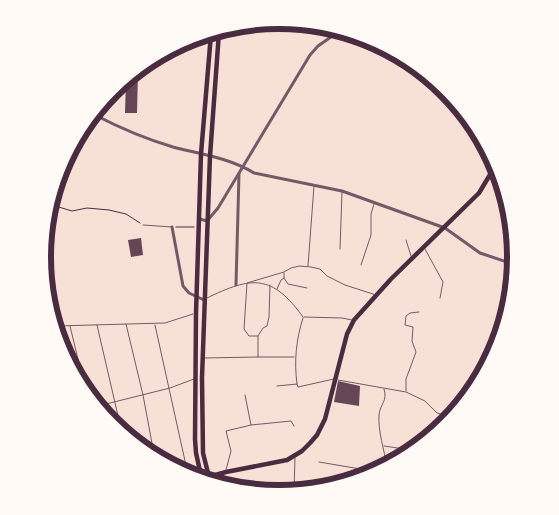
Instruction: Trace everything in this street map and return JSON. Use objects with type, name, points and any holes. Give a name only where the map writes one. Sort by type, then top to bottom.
[{"type":"main road","points":[[201,472],[195,439],[196,313],[200,219],[218,37]]},
{"type":"main road","points":[[208,475],[202,439],[202,358],[207,221],[206,155],[211,40]]},
{"type":"main road","points":[[215,477],[226,472],[279,462],[295,456],[310,443],[322,427],[347,334],[354,320],[376,295],[479,194],[492,172]]},
{"type":"street","points":[[200,219],[207,221],[218,208],[310,56],[318,46],[333,35]]},
{"type":"street","points":[[99,117],[129,132],[243,166],[254,173],[342,192],[445,228],[480,253],[508,262]]},
{"type":"street","points":[[236,285],[239,173]]},
{"type":"street","points":[[172,227],[184,286],[190,293],[204,300]]},
{"type":"lane","points":[[308,266],[314,185]]},
{"type":"lane","points":[[340,249],[342,192]]},
{"type":"lane","points":[[361,265],[371,235],[371,214],[374,203]]},
{"type":"lane","points":[[143,226],[172,227]]},
{"type":"lane","points":[[406,240],[412,259]]},
{"type":"lane","points":[[424,248],[443,282],[440,298]]},
{"type":"lane","points":[[247,283],[299,266],[308,266],[320,269],[327,276],[345,285],[376,295]]},
{"type":"lane","points":[[284,272],[284,278],[288,284],[307,288]]},
{"type":"lane","points":[[277,290],[281,280],[284,278]]},
{"type":"lane","points":[[204,300],[236,285],[255,282],[270,285],[284,293],[303,317]]},
{"type":"lane","points":[[247,283],[244,329],[249,336],[258,336]]},
{"type":"lane","points":[[258,357],[258,336],[263,328],[267,326],[269,317],[270,285]]},
{"type":"lane","points":[[406,392],[406,379],[416,352],[412,341],[413,327],[405,325],[406,316],[410,313],[420,312]]},
{"type":"lane","points":[[61,326],[155,324],[176,321],[196,313]]},
{"type":"lane","points":[[303,317],[354,320]]},
{"type":"lane","points":[[297,384],[294,357],[298,332],[303,317]]},
{"type":"lane","points":[[126,323],[153,449]]},
{"type":"lane","points":[[97,324],[120,421]]},
{"type":"lane","points":[[155,324],[187,467]]},
{"type":"lane","points":[[70,325],[81,372]]},
{"type":"lane","points":[[202,358],[294,357]]},
{"type":"lane","points":[[105,404],[170,388],[196,378],[202,378]]},
{"type":"lane","points":[[277,386],[297,384],[298,387],[334,379],[374,385],[406,392],[425,401],[436,413],[444,415]]},
{"type":"lane","points":[[384,388],[386,396],[379,413],[379,430],[386,460]]},
{"type":"lane","points":[[245,395],[251,425]]},
{"type":"lane","points":[[226,472],[231,451],[226,431],[251,425],[291,422],[294,426]]},
{"type":"lane","points":[[384,445],[405,449]]},
{"type":"lane","points":[[294,486],[295,456]]},
{"type":"lane","points":[[319,462],[365,470]]},
{"type":"lane","points":[[194,470],[206,469]]},
{"type":"path","points":[[57,206],[72,211],[87,208],[109,210],[126,214],[143,226]]},
{"type":"path","points":[[172,227],[200,227]]},
{"type":"building","points":[[138,78],[137,113],[125,113],[126,89]]},
{"type":"building","points":[[141,238],[143,255],[131,257],[128,240]]},
{"type":"building","points":[[338,381],[360,386],[359,406],[334,402]]}]
